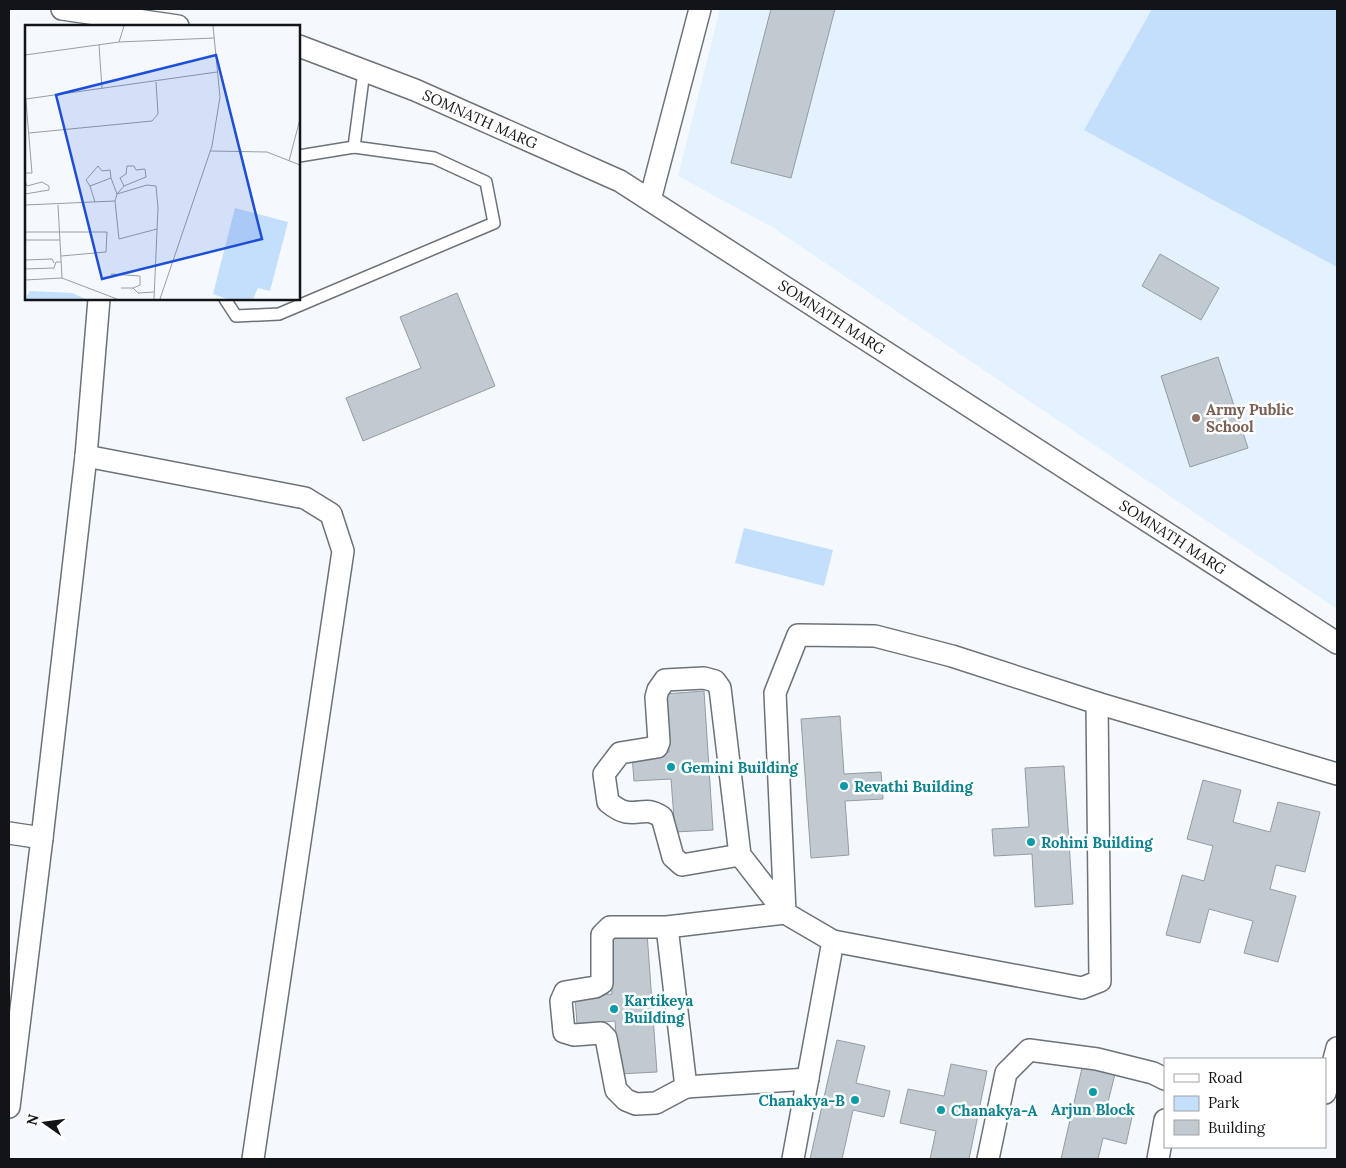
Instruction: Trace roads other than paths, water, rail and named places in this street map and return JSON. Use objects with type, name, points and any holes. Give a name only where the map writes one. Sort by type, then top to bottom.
[{"type":"street","points":[[62,9],[122,22],[164,25]]},
{"type":"street","points":[[650,200],[700,9]]},
{"type":"street","name":"SOMNATH MARG","points":[[300,46],[415,90],[620,181],[1337,643]]},
{"type":"street","points":[[9,1106],[86,456],[99,300]]},
{"type":"street","points":[[86,456],[305,498],[331,514],[343,551],[253,1159]]},
{"type":"street","points":[[785,913],[775,693],[798,635],[875,636],[952,656],[1097,703],[1337,774]]},
{"type":"street","points":[[740,856],[682,865],[673,857],[662,817],[653,811],[626,812],[617,809],[608,802],[604,774],[620,754],[657,748],[659,742],[656,696],[665,680],[704,678],[715,681],[720,688],[740,856],[785,913],[833,941],[1082,988],[1100,981],[1097,703]]},
{"type":"street","points":[[9,833],[42,838]]},
{"type":"street","points":[[785,913],[667,927],[610,927],[602,934],[602,983],[596,987],[565,992],[561,1001],[564,1032],[574,1035],[602,1032],[606,1038],[616,1090],[626,1100],[636,1104],[656,1103],[686,1087],[808,1079]]},
{"type":"street","points":[[667,927],[686,1087]]},
{"type":"street","points":[[793,1159],[833,941]]},
{"type":"street","points":[[1326,1089],[1337,1048]]},
{"type":"street","points":[[988,1159],[1006,1073],[1028,1050],[1097,1059],[1153,1073],[1164,1078]]},
{"type":"street","points":[[1158,1159],[1164,1126]]},
{"type":"lane","points":[[354,147],[364,71]]},
{"type":"lane","points":[[226,300],[236,316],[279,314],[494,223],[486,182],[434,158],[354,147],[300,156]]},
{"type":"place","name":"Army Public School","points":[[1196,418]]},
{"type":"place","name":"Gemini Building","points":[[671,767]]},
{"type":"place","name":"Revathi Building","points":[[844,786]]},
{"type":"place","name":"Rohini Building","points":[[1031,842]]},
{"type":"place","name":"Kartikeya Building","points":[[614,1009]]},
{"type":"place","name":"Arjun Block","points":[[1093,1092]]},
{"type":"place","name":"Chanakya-B","points":[[855,1100]]},
{"type":"place","name":"Chanakya-A","points":[[941,1110]]}]
